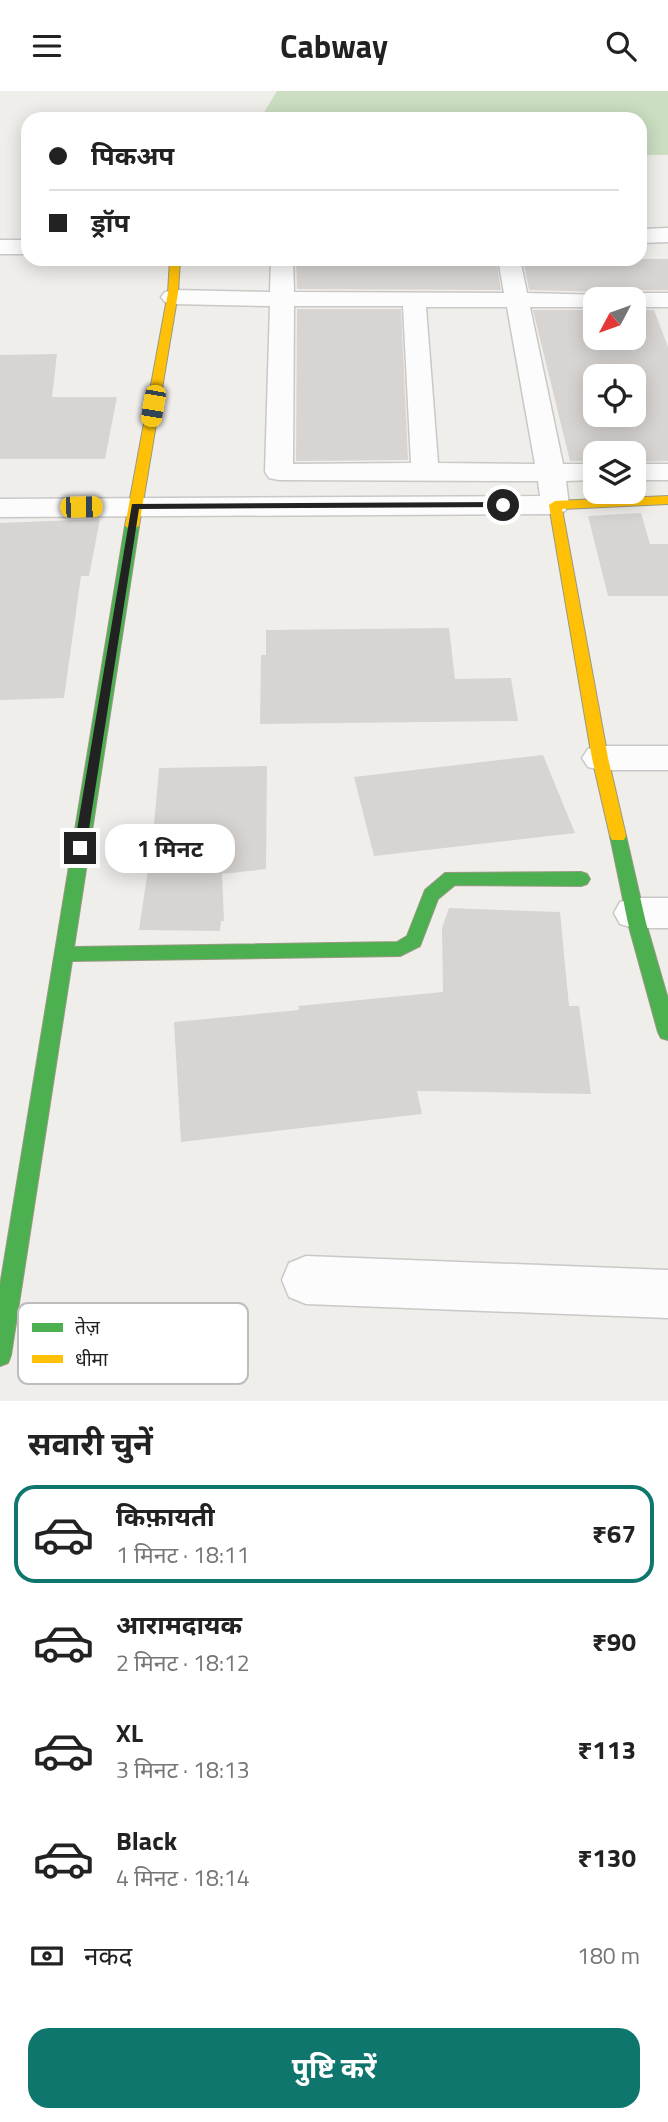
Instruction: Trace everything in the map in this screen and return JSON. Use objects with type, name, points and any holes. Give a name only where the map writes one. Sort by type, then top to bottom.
[{"type":"street","points":[[647,236],[668,235]]},
{"type":"street","points":[[0,247],[21,247]]},
{"type":"street","points":[[0,1355],[135,506],[172,301],[174,266]]},
{"type":"street","points":[[282,266],[279,472],[583,472]]},
{"type":"street","points":[[510,266],[551,473],[600,758],[651,913],[668,1032]]},
{"type":"street","points":[[172,301],[232,303],[244,299],[583,300]]},
{"type":"street","points":[[414,301],[425,471]]},
{"type":"street","points":[[646,301],[667,303]]},
{"type":"street","points":[[646,472],[668,472]]},
{"type":"street","points":[[0,508],[555,505],[668,500]]},
{"type":"street","points":[[600,758],[668,758]]},
{"type":"street","points":[[64,954],[389,950],[407,946],[417,935],[429,893],[438,884],[451,878],[581,879]]},
{"type":"street","points":[[306,1280],[668,1294]]},
{"type":"green space","points":[[277,91],[668,91],[668,155],[647,155],[647,112],[264,112]]},
{"type":"building","points":[[647,259],[668,259],[668,290],[646,290],[646,287],[583,287],[583,291],[529,290],[524,266],[647,266]]},
{"type":"building","points":[[296,266],[497,266],[501,290],[297,289]]},
{"type":"building","points":[[297,309],[401,309],[408,460],[296,461]]},
{"type":"building","points":[[533,310],[583,310],[583,350],[646,350],[646,310],[654,310],[668,347],[668,461],[646,462],[646,441],[583,441],[583,461],[570,461]]},
{"type":"building","points":[[57,354],[52,397],[117,397],[105,459],[0,459],[0,355]]},
{"type":"building","points":[[641,513],[650,544],[668,544],[668,596],[608,596],[588,516]]},
{"type":"building","points":[[100,519],[89,576],[81,576],[64,698],[0,700],[0,523]]},
{"type":"building","points":[[449,628],[455,679],[511,678],[518,721],[260,724],[261,655],[266,655],[266,630]]},
{"type":"building","points":[[543,755],[575,833],[374,856],[354,777]]},
{"type":"building","points":[[267,766],[266,869],[222,874],[224,921],[221,921],[220,931],[139,930],[153,835],[159,768]]},
{"type":"building","points":[[449,908],[560,912],[569,1006],[579,1006],[591,1094],[417,1091],[422,1114],[181,1142],[174,1022],[299,1010],[298,1006],[443,992],[442,928]]},
{"type":"traffic: fast","points":[[0,1355],[132,526]]},
{"type":"traffic: fast","points":[[618,836],[637,923],[668,1032]]},
{"type":"traffic: fast","points":[[63,954],[400,949],[414,941],[431,895],[451,878],[581,879]]},
{"type":"traffic: slow","points":[[132,526],[173,293],[175,266]]},
{"type":"traffic: slow","points":[[618,836],[600,758],[555,505],[668,500]]},
{"type":"route","points":[[80,848],[135,506],[503,505]]}]
